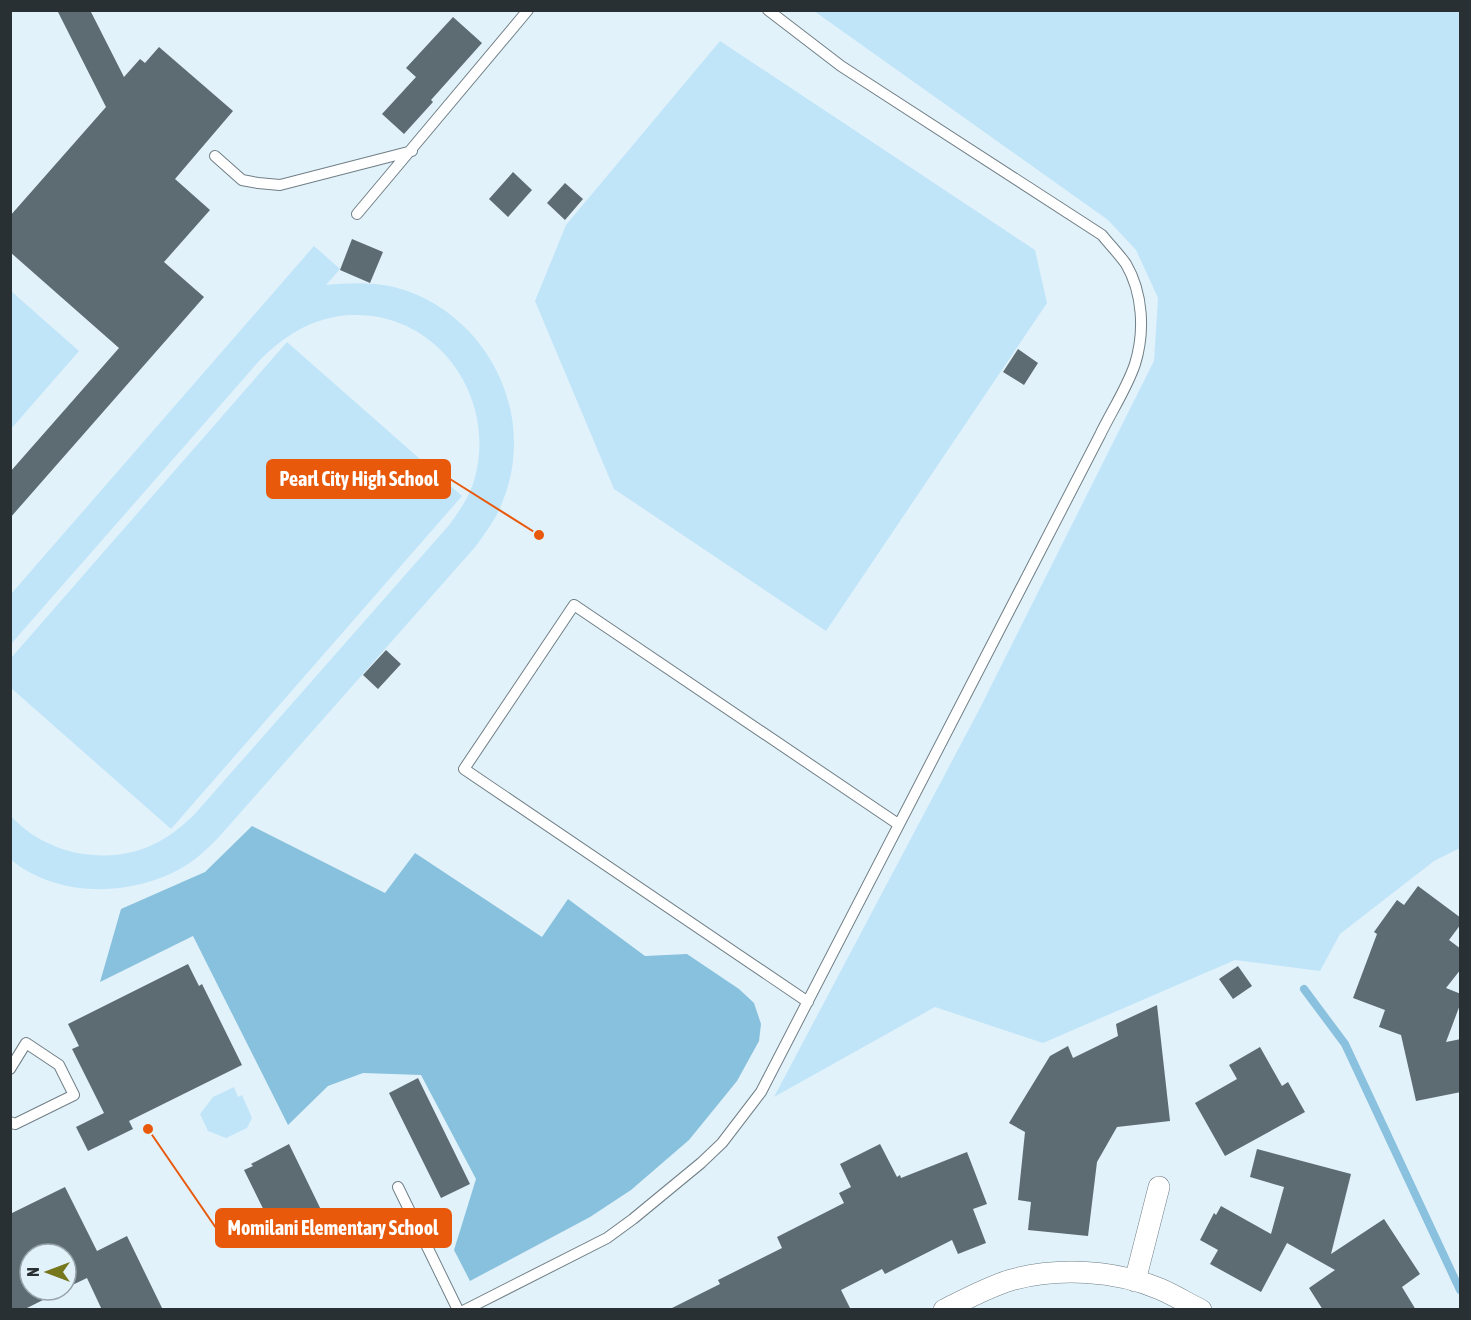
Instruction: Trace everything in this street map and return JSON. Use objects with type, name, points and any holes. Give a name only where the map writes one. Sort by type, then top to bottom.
[{"type":"street","points":[[1135,1281],[1159,1187]]},
{"type":"street","points":[[944,1310],[989,1288],[1033,1275],[1059,1273],[1091,1273],[1135,1281],[1158,1288],[1201,1310]]},
{"type":"lane","points":[[357,214],[528,10]]},
{"type":"lane","points":[[465,1310],[607,1238],[701,1163],[728,1135],[760,1092],[1135,366],[1140,343],[1141,310],[1136,284],[1125,263],[1102,235],[842,66],[768,10]]},
{"type":"lane","points":[[215,156],[242,180],[280,185],[412,151]]},
{"type":"lane","points":[[808,1002],[464,769],[574,605],[898,824]]},
{"type":"lane","points":[[10,1069],[26,1044],[59,1065],[74,1095],[15,1124],[10,1122]]},
{"type":"lane","points":[[398,1187],[458,1310]]},
{"type":"shaded area","points":[[814,11],[1460,11],[1460,848],[1434,861],[1340,934],[1320,971],[1235,960],[1043,1043],[935,1007],[774,1097],[979,710],[1154,361],[1158,298],[1136,250],[1108,220]]},
{"type":"shaded area","points":[[720,41],[1035,250],[1047,303],[826,631],[614,489],[535,301],[566,225]]},
{"type":"shaded area","points":[[314,246],[340,269],[326,285],[360,283],[394,287],[427,300],[455,318],[479,343],[497,371],[509,402],[514,436],[512,469],[500,509],[476,546],[218,838],[200,855],[178,870],[137,885],[93,889],[71,887],[49,881],[11,860],[11,816],[26,830],[61,849],[101,856],[141,849],[174,832],[193,816],[450,524],[471,489],[479,451],[477,418],[467,388],[450,361],[428,339],[400,323],[369,316],[334,317],[313,323],[276,345],[260,360],[11,644],[11,594]]},
{"type":"shaded area","points":[[11,291],[79,351],[11,429]]},
{"type":"shaded area","points":[[287,342],[462,496],[171,829],[11,688],[11,658]]},
{"type":"shaded area","points":[[252,826],[385,893],[415,853],[542,937],[568,899],[645,956],[687,954],[739,989],[754,1003],[761,1024],[759,1041],[737,1081],[689,1140],[631,1190],[590,1217],[470,1281],[454,1250],[476,1179],[421,1075],[363,1073],[328,1086],[288,1125],[193,936],[100,982],[121,909],[205,872]]},
{"type":"shaded area","points":[[234,1087],[238,1097],[242,1095],[252,1118],[247,1128],[226,1138],[208,1131],[200,1114],[213,1097]]},
{"type":"building","points":[[57,10],[90,10],[124,77],[140,59],[145,63],[159,47],[233,111],[175,179],[210,210],[164,262],[204,297],[10,518],[10,472],[119,348],[10,252],[10,216],[106,107]]},
{"type":"building","points":[[453,17],[482,43],[404,134],[382,114],[416,77],[406,68]]},
{"type":"building","points":[[513,172],[532,190],[508,217],[489,199]]},
{"type":"building","points":[[565,183],[583,199],[565,220],[547,203]]},
{"type":"building","points":[[352,239],[383,252],[370,283],[340,270]]},
{"type":"building","points":[[1018,349],[1038,363],[1024,385],[1003,372]]},
{"type":"building","points":[[386,650],[401,664],[378,689],[363,675]]},
{"type":"building","points":[[1418,886],[1461,918],[1461,924],[1449,940],[1461,949],[1461,969],[1446,988],[1461,994],[1461,1002],[1446,1042],[1461,1039],[1461,1092],[1416,1101],[1401,1035],[1379,1027],[1385,1010],[1353,998],[1377,934],[1374,932],[1397,900],[1404,905]]},
{"type":"building","points":[[188,964],[199,986],[202,984],[242,1065],[129,1121],[133,1129],[88,1151],[76,1127],[104,1113],[72,1049],[79,1046],[68,1024]]},
{"type":"building","points":[[1238,966],[1252,986],[1233,999],[1219,979]]},
{"type":"building","points":[[1157,1005],[1170,1121],[1117,1127],[1097,1162],[1088,1236],[1028,1230],[1031,1202],[1018,1200],[1025,1132],[1009,1123],[1050,1056],[1068,1046],[1073,1058],[1118,1036],[1116,1024]]},
{"type":"building","points":[[1260,1047],[1282,1086],[1288,1082],[1305,1112],[1225,1156],[1195,1103],[1237,1079],[1229,1065]]},
{"type":"building","points":[[418,1078],[470,1184],[441,1198],[389,1093]]},
{"type":"building","points":[[289,1144],[325,1218],[288,1237],[287,1234],[278,1239],[244,1170]]},
{"type":"building","points":[[880,1144],[897,1177],[900,1175],[901,1178],[967,1152],[987,1204],[973,1209],[986,1243],[958,1254],[952,1240],[885,1274],[882,1269],[841,1290],[851,1310],[668,1310],[720,1284],[718,1280],[782,1248],[777,1237],[844,1203],[839,1193],[851,1187],[840,1164]]},
{"type":"building","points":[[1257,1149],[1351,1174],[1331,1254],[1384,1219],[1420,1274],[1402,1287],[1416,1310],[1323,1310],[1309,1288],[1335,1270],[1287,1243],[1261,1292],[1210,1264],[1218,1250],[1200,1240],[1214,1213],[1216,1215],[1221,1206],[1271,1234],[1284,1187],[1250,1177]]},
{"type":"building","points":[[65,1187],[97,1251],[127,1236],[163,1310],[102,1310],[87,1278],[78,1282],[78,1242],[18,1242],[18,1302],[39,1302],[23,1310],[10,1310],[10,1214]]},
{"type":"waterway","points":[[1304,989],[1345,1044],[1460,1290]]},
{"type":"place","name":"Pearl City High School","points":[[539,535]]},
{"type":"place","name":"Momilani Elementary School","points":[[148,1129]]}]
